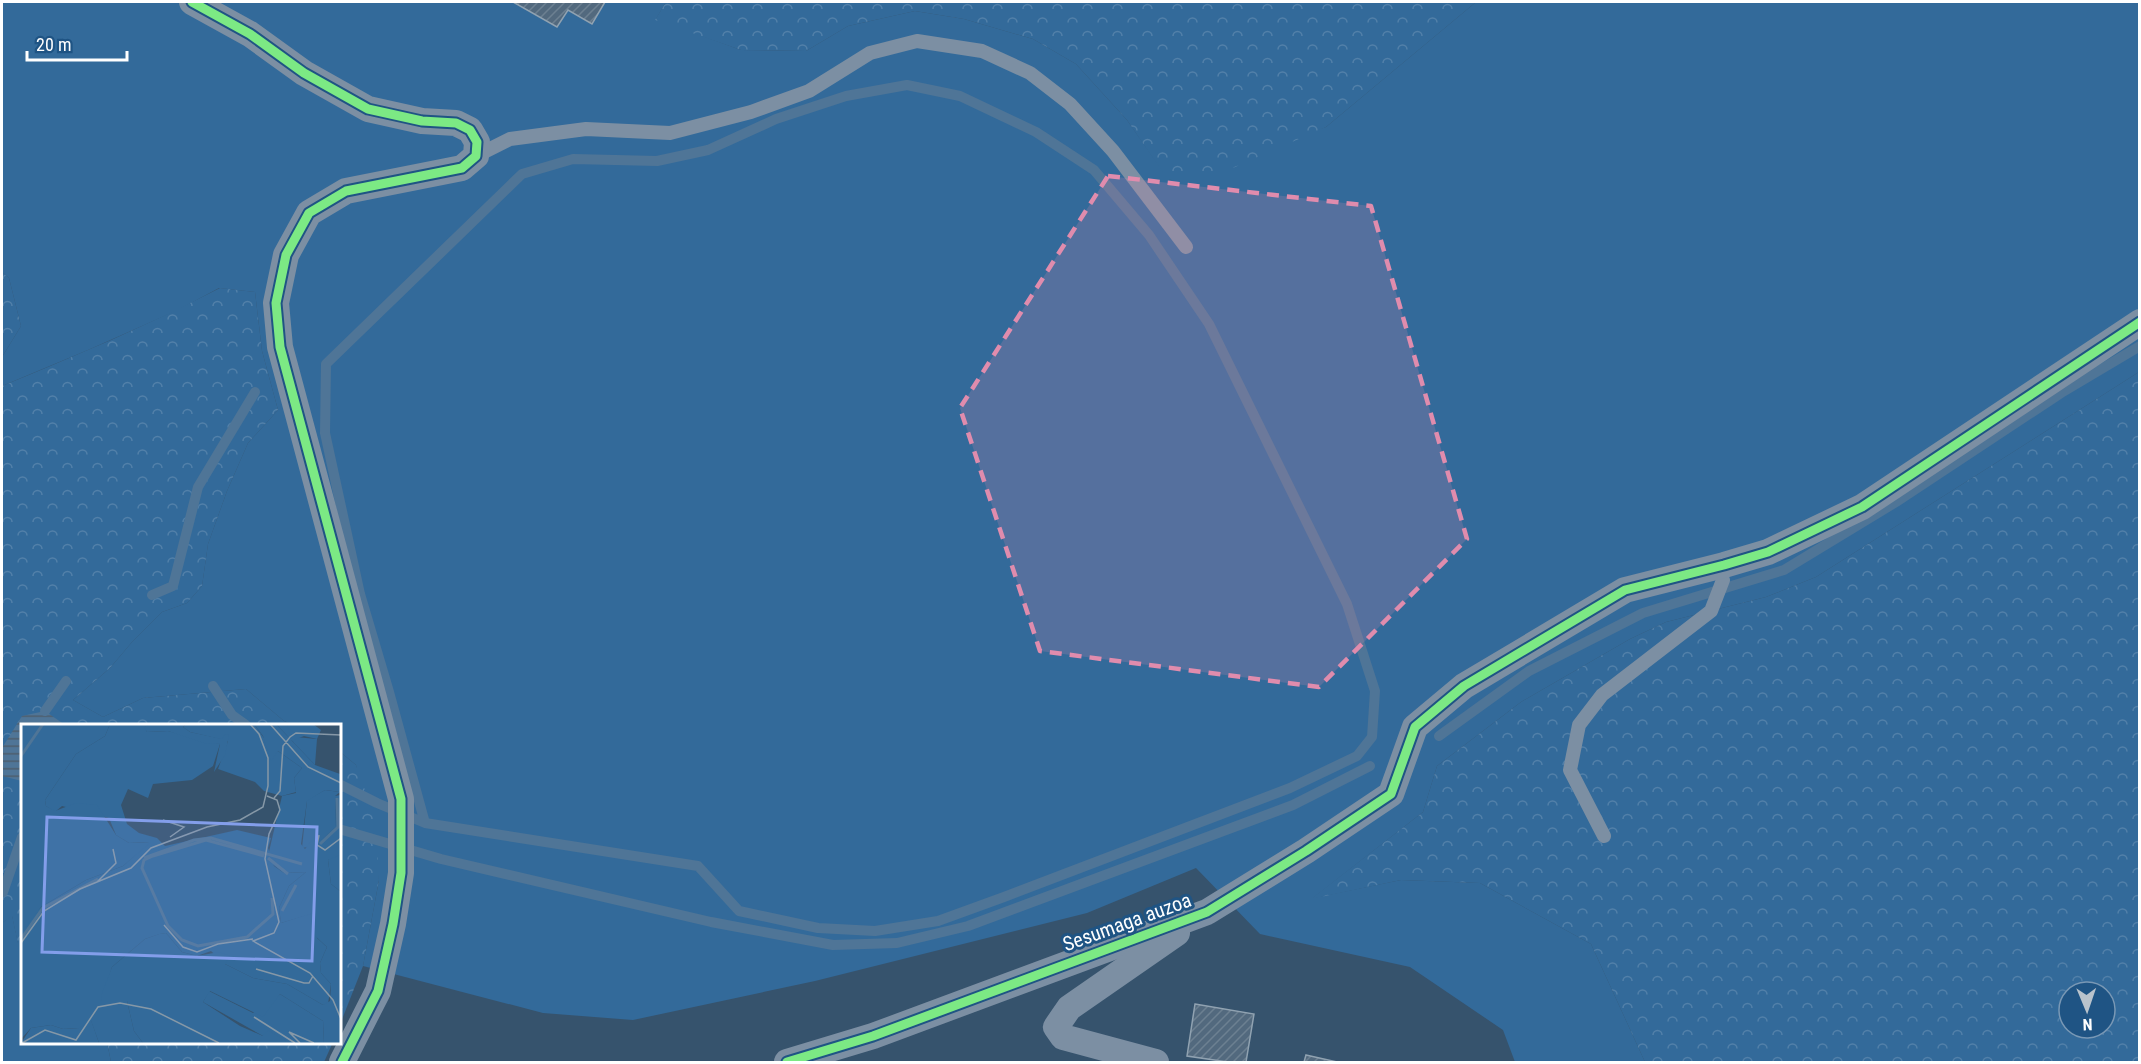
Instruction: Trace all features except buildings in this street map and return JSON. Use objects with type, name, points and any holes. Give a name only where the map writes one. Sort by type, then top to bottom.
[{"type":"street","points":[[192,2],[250,33],[304,73],[368,109],[422,121],[456,123],[470,130],[477,142],[476,156],[462,168],[346,191],[309,213],[286,255],[276,303],[280,347],[401,799],[401,873],[393,924],[378,991],[342,1062]]},
{"type":"street","points":[[1723,573],[1862,507],[2139,322]]},
{"type":"street","name":"Sesumaga auzoa","points":[[1156,1062],[1063,1037],[1056,1027],[1069,1008],[1207,912],[1306,851],[1391,794],[1415,727],[1464,686],[1625,590],[1723,573]]},
{"type":"street","name":"Sesumaga auzoa","points":[[787,1062],[873,1036],[1207,912]]},
{"type":"lane","points":[[476,156],[510,139],[586,129],[670,132],[751,112],[809,91],[870,53],[917,41],[982,51],[1038,79],[1070,104],[1113,151],[1186,247]]},
{"type":"lane","points":[[1604,836],[1570,770],[1579,725],[1602,695],[1711,611],[1723,573]]},
{"type":"highlighted area","points":[[1108,176],[1371,206],[1467,539],[1319,687],[1040,651],[960,408]]},
{"type":"green space","points":[[2,2],[666,2],[656,19],[741,50],[806,51],[848,26],[915,11],[964,19],[1033,39],[1076,64],[1127,120],[1169,180],[1326,127],[1476,2],[2139,2],[2139,372],[1816,577],[1766,597],[1666,622],[1630,639],[1521,702],[1437,766],[1423,812],[1313,898],[1401,880],[1480,883],[1591,944],[1645,1062],[1515,1062],[1503,1030],[1410,967],[1260,934],[1196,868],[1087,913],[815,981],[633,1020],[543,1013],[363,966],[379,880],[356,765],[340,752],[340,724],[292,724],[284,721],[246,689],[143,698],[103,717],[73,700],[110,668],[162,612],[187,603],[202,586],[208,544],[227,491],[248,443],[278,410],[262,351],[255,292],[219,288],[178,310],[2,386],[2,357],[21,326],[9,278],[2,272]]},
{"type":"green space","points":[[666,2],[1476,2],[1326,127],[1217,175],[1168,180],[1127,120],[1076,64],[1033,39],[964,19],[915,11],[848,26],[806,51],[741,50],[655,20]]},
{"type":"green space","points":[[2,272],[9,278],[21,326],[2,357]]},
{"type":"green space","points":[[220,288],[255,292],[262,351],[278,410],[248,443],[227,491],[208,544],[202,586],[187,603],[162,612],[110,668],[73,700],[103,717],[143,698],[246,689],[284,721],[292,724],[21,724],[21,945],[18,944],[12,916],[2,923],[2,386],[84,352]]},
{"type":"green space","points":[[2139,372],[2139,1062],[1645,1062],[1591,944],[1480,883],[1401,880],[1311,899],[1423,812],[1437,766],[1521,702],[1630,639],[1666,622],[1766,597],[1816,577]]},
{"type":"green space","points":[[340,752],[356,765],[376,821],[379,880],[363,966],[340,1024]]},
{"type":"green space","points":[[12,915],[18,943],[21,944],[21,1043],[107,1043],[111,1062],[2,1062],[2,923]]},
{"type":"green space","points":[[107,1043],[333,1043],[324,1062],[111,1062]]},
{"type":"shaded area","points":[[45,711],[64,724],[21,724],[21,781],[2,776],[2,748],[22,716]]},
{"type":"waterway","points":[[907,85],[960,96],[1036,132],[1094,170],[1149,235],[1209,324],[1347,604],[1375,691],[1372,737],[1357,756],[1290,788],[938,921],[875,931],[818,928],[739,911],[698,866],[425,823],[360,594],[325,433],[326,364],[522,174],[573,159],[657,161],[708,150],[776,119],[846,96],[907,85]]},
{"type":"waterway","points":[[1439,736],[1529,671],[1643,613],[1784,570],[1896,502],[2061,393],[2140,346]]},
{"type":"waterway","points":[[152,595],[173,586],[198,487],[255,392]]},
{"type":"waterway","points":[[45,711],[66,681]]},
{"type":"waterway","points":[[213,686],[232,715],[245,724]]},
{"type":"waterway","points":[[340,829],[441,859],[711,922],[833,945],[897,943],[968,926],[1293,805],[1370,766]]},
{"type":"waterway","points":[[340,784],[425,823]]},
{"type":"waterway","points":[[3,892],[21,840]]},
{"type":"cycle path","points":[[192,2],[250,34],[304,73],[368,109],[422,121],[456,123],[470,130],[477,142],[476,156],[462,168],[346,191],[309,213],[286,255],[276,303],[280,347],[401,799],[401,873],[393,924],[378,991],[342,1062]]},
{"type":"cycle path","points":[[787,1062],[873,1036],[1207,912],[1306,851],[1391,794],[1415,727],[1464,686],[1625,590],[1768,552],[1862,507],[2140,322]]}]
